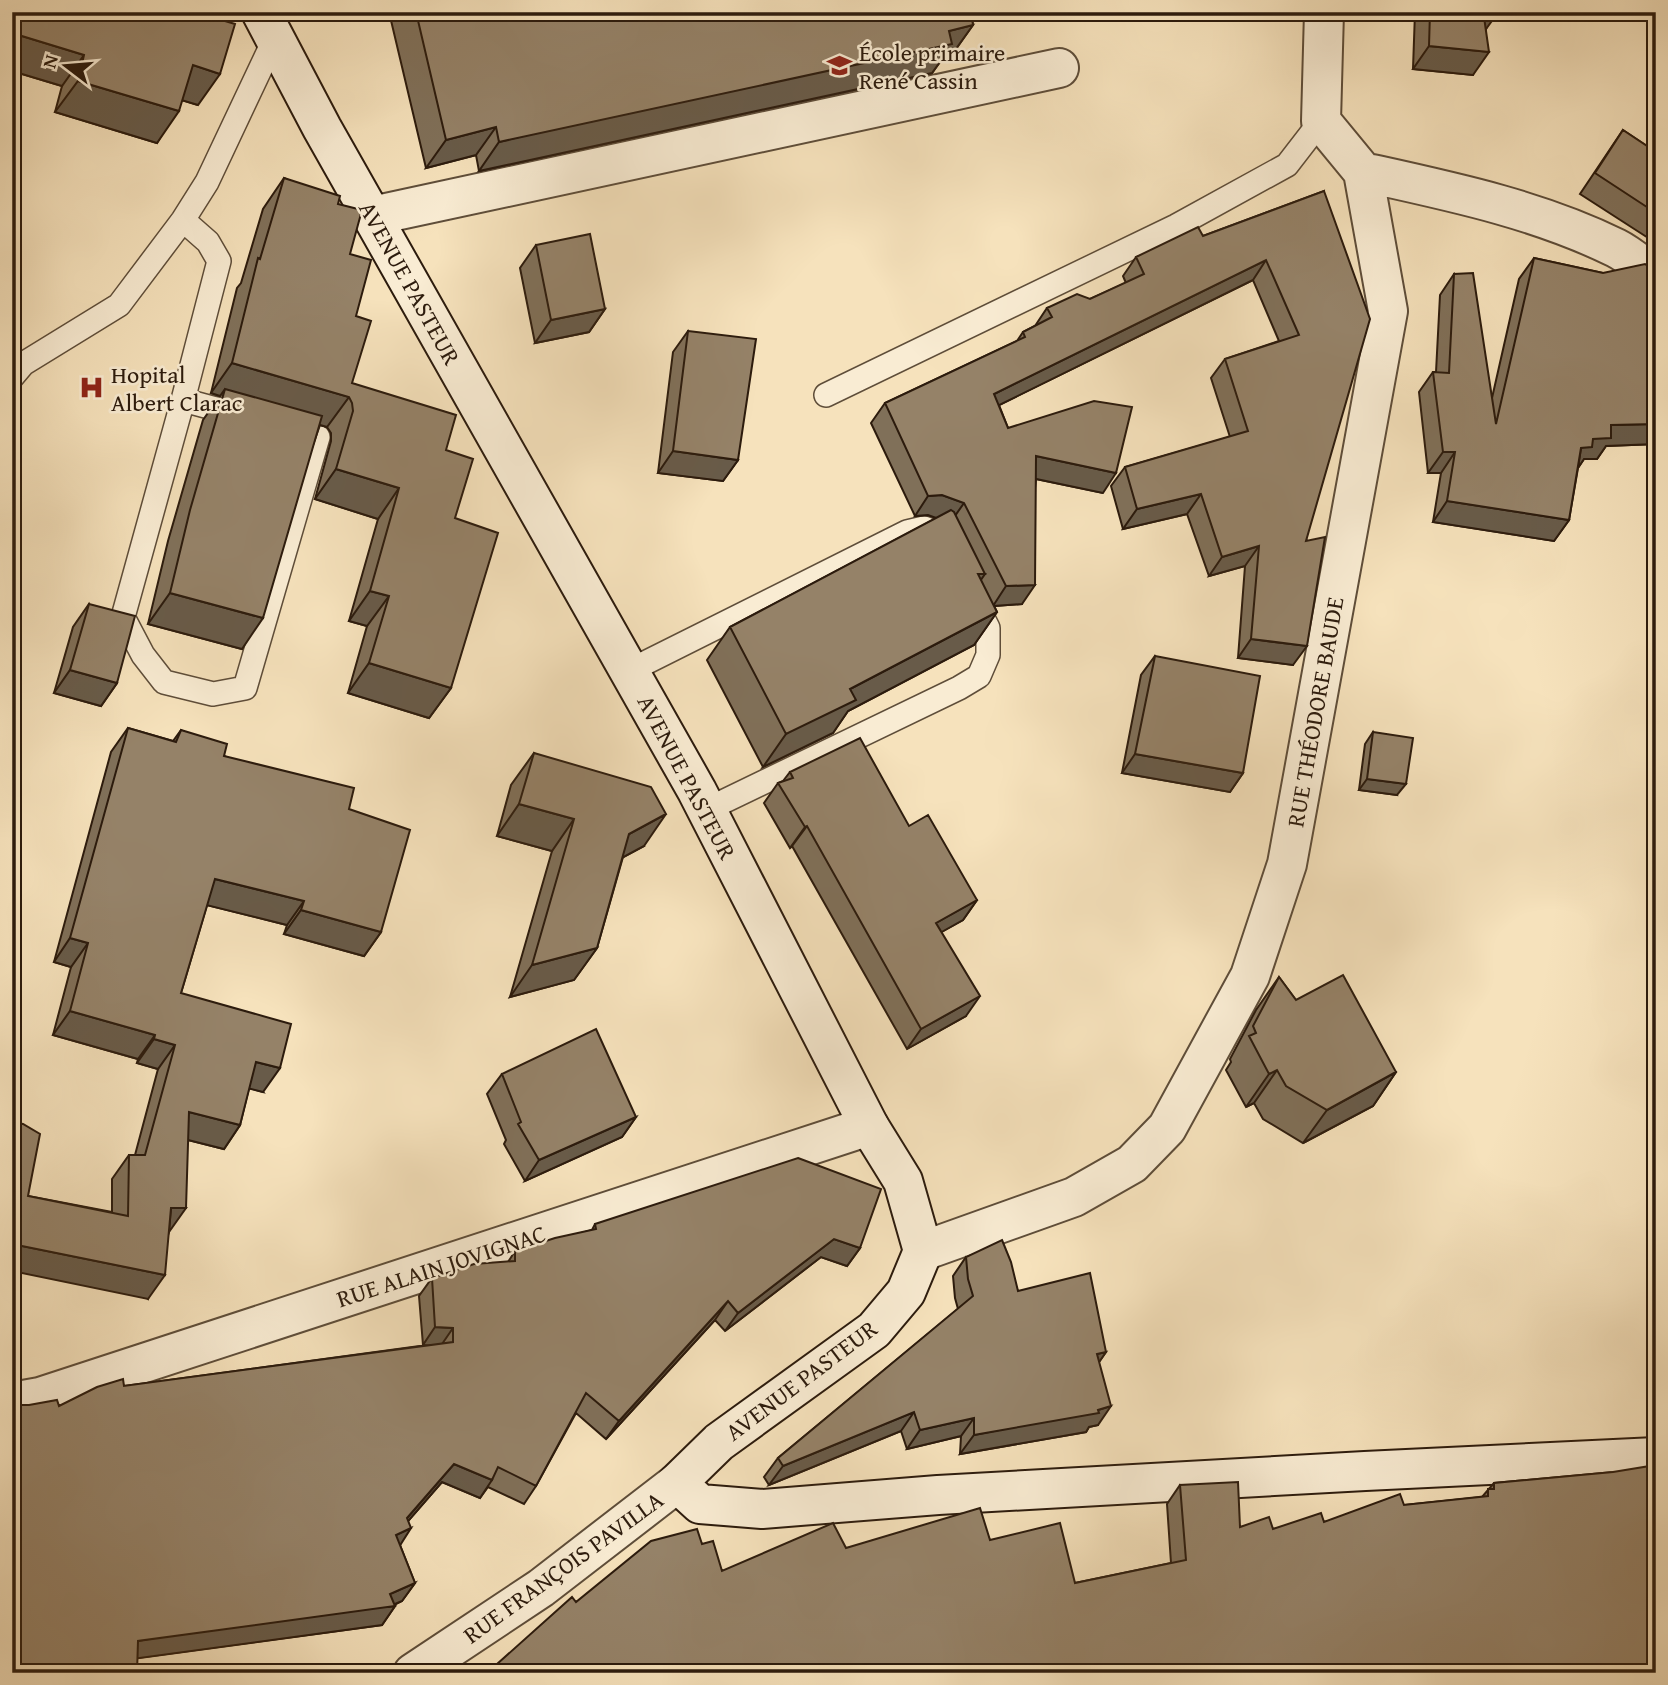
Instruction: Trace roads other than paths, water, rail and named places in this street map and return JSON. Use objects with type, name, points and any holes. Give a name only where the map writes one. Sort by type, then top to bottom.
[{"type":"street","points":[[1321,121],[1324,12]]},
{"type":"street","name":"AVENUE PASTEUR","points":[[267,26],[706,810],[869,1126],[904,1181],[923,1251],[906,1293],[874,1330],[719,1442],[677,1483]]},
{"type":"street","points":[[372,216],[1059,68]]},
{"type":"street","name":"RUE THÉODORE BAUDE","points":[[923,1251],[1074,1197],[1132,1164],[1167,1128],[1250,976],[1287,864],[1388,311],[1363,173],[1321,121]]},
{"type":"street","points":[[1363,173],[1478,197],[1550,222],[1618,249],[1656,276]]},
{"type":"street","name":"RUE ALAIN JOVIGNAC","points":[[12,1402],[53,1393],[869,1126]]},
{"type":"street","points":[[677,1483],[700,1504],[762,1509],[938,1495],[1656,1457]]},
{"type":"street","name":"RUE FRANÇOIS PAVILLA","points":[[413,1673],[541,1588],[677,1483]]},
{"type":"lane","points":[[12,377],[23,364],[119,305],[183,220],[207,182],[267,26]]},
{"type":"lane","points":[[826,395],[1176,226],[1287,165],[1321,121]]},
{"type":"lane","points":[[183,220],[208,242],[219,261],[123,617],[143,655],[164,682],[214,694],[245,688],[318,437],[183,400]]},
{"type":"lane","points":[[629,671],[907,532],[924,528],[941,533],[953,556]]},
{"type":"lane","points":[[706,810],[979,676],[988,655],[988,628],[964,580]]},
{"type":"place","name":"École primaire René Cassin","points":[[839,66]]},
{"type":"place","name":"Hopital Albert Clarac","points":[[91,388]]}]
